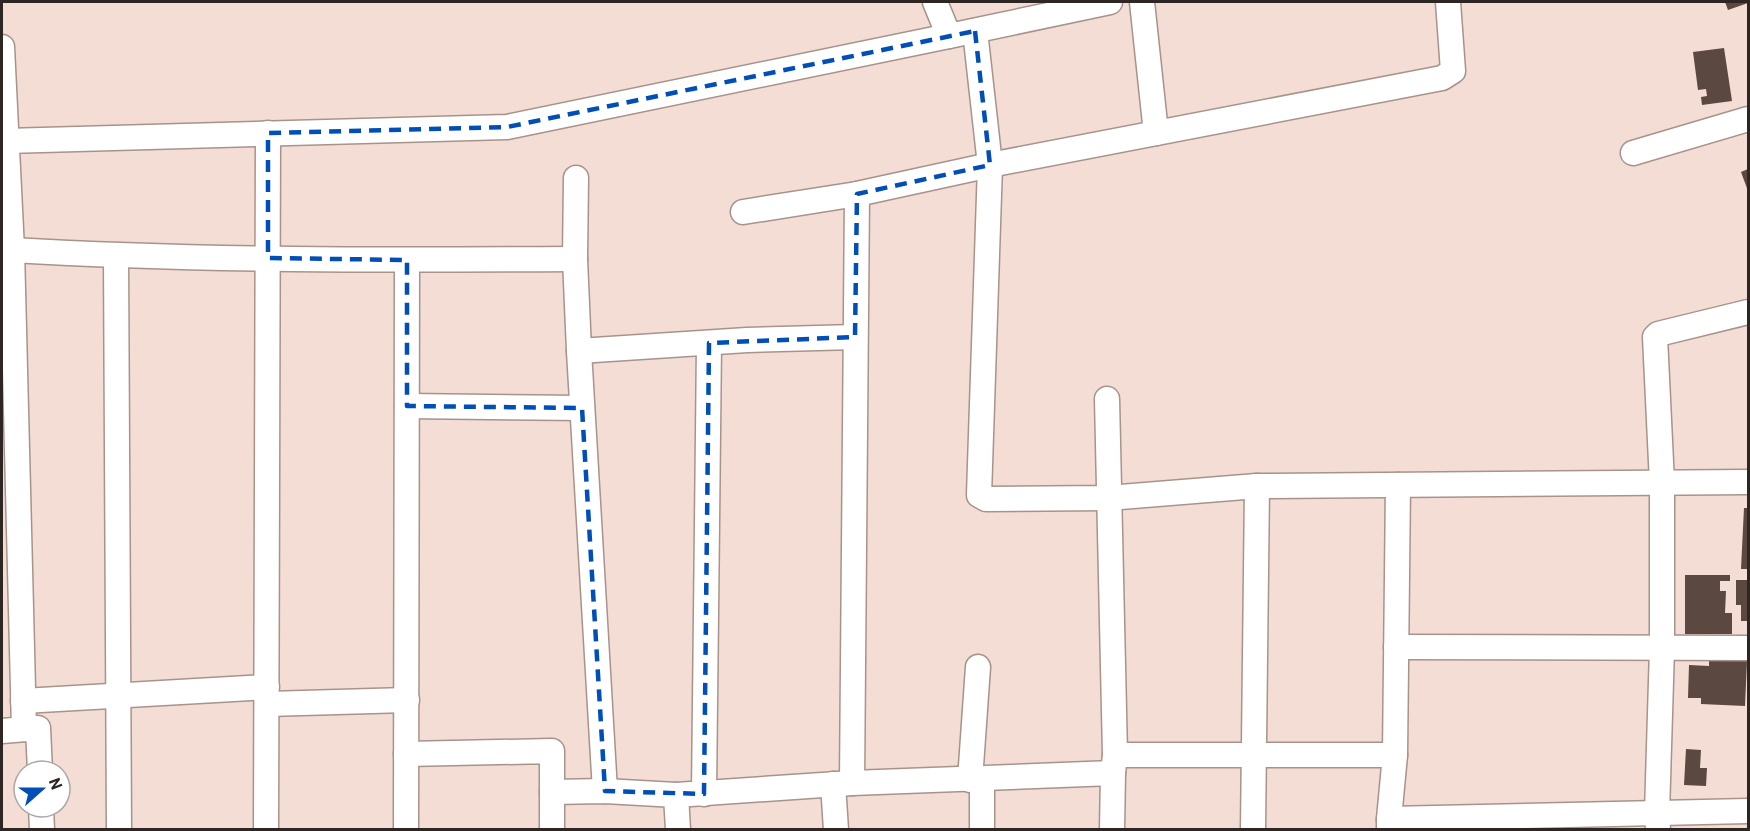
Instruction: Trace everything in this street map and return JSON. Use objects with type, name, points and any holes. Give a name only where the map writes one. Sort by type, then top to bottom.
[{"type":"street","points":[[934,2],[949,36]]},
{"type":"street","points":[[6,141],[507,127],[1110,2]]},
{"type":"street","points":[[1142,2],[1156,134]]},
{"type":"street","points":[[743,212],[857,194],[990,165],[1448,76],[1453,71],[1448,2]]},
{"type":"street","points":[[975,31],[990,165],[979,495],[986,499],[1108,498],[1257,486],[1749,482]]},
{"type":"street","points":[[2,47],[12,250],[23,701],[13,730],[38,728],[39,759]]},
{"type":"street","points":[[1633,153],[1749,119]]},
{"type":"street","points":[[266,830],[268,134]]},
{"type":"street","points":[[576,177],[574,259],[605,791]]},
{"type":"street","points":[[836,830],[843,784],[857,194]]},
{"type":"street","points":[[12,250],[116,256],[407,260],[574,259]]},
{"type":"street","points":[[116,256],[119,830]]},
{"type":"street","points":[[406,830],[407,260]]},
{"type":"street","points":[[1657,821],[1662,648],[1662,483],[1655,337],[1658,334],[1749,312]]},
{"type":"street","points":[[579,351],[747,340],[855,337]]},
{"type":"street","points":[[704,794],[709,343]]},
{"type":"street","points":[[1107,399],[1114,764],[1112,830]]},
{"type":"street","points":[[407,406],[582,408]]},
{"type":"street","points":[[1398,485],[1395,755],[1389,824],[1657,821],[1749,811]]},
{"type":"street","points":[[1253,830],[1257,486]]},
{"type":"street","points":[[1396,647],[1749,648]]},
{"type":"street","points":[[978,667],[976,779],[982,830]]},
{"type":"street","points":[[23,701],[118,695],[267,695],[406,700]]},
{"type":"street","points":[[406,754],[552,751],[552,830]]},
{"type":"street","points":[[552,792],[704,794],[843,784],[976,779],[1114,764],[1253,755],[1395,755]]},
{"type":"street","points":[[676,795],[678,830]]},
{"type":"highlighted area","points":[[975,31],[990,165],[857,194],[855,337],[709,343],[704,794],[605,791],[582,408],[407,406],[407,260],[268,258],[268,133],[507,127]]},
{"type":"building","points":[[1725,2],[1748,2],[1748,3],[1728,10]]},
{"type":"building","points":[[1724,48],[1732,101],[1702,105],[1701,97],[1707,96],[1706,89],[1698,90],[1693,52]]},
{"type":"building","points":[[1748,169],[1748,191],[1741,172]]},
{"type":"building","points":[[1744,508],[1748,508],[1748,569],[1741,569]]},
{"type":"building","points":[[1685,575],[1730,575],[1730,581],[1720,581],[1720,591],[1726,591],[1725,613],[1732,613],[1732,634],[1685,634]]},
{"type":"building","points":[[1736,580],[1747,580],[1748,621],[1741,621],[1741,605],[1736,605]]},
{"type":"building","points":[[1709,659],[1747,661],[1745,706],[1701,704],[1701,698],[1688,698],[1689,665],[1709,666]]},
{"type":"building","points":[[1686,749],[1701,750],[1700,768],[1707,768],[1706,786],[1684,785]]}]
